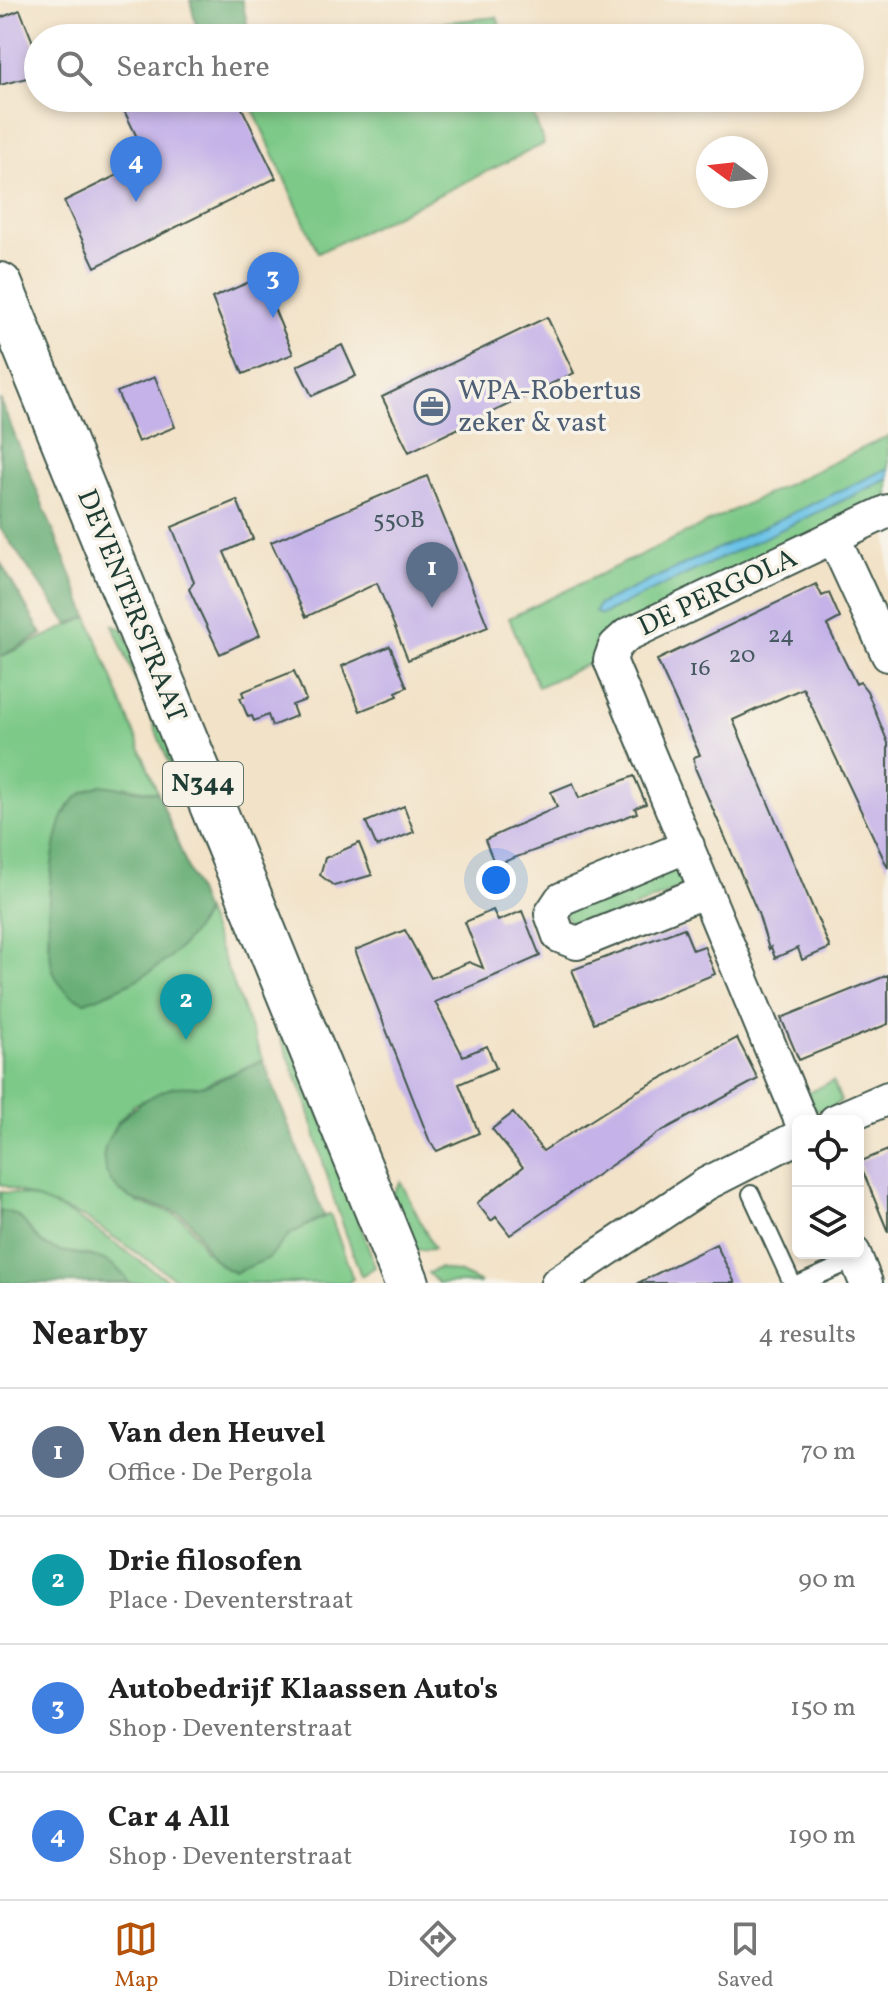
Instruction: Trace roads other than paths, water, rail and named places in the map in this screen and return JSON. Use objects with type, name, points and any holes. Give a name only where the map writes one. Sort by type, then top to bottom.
[{"type":"main road","name":"DEVENTERSTRAAT","points":[[0,285],[407,1283]]},
{"type":"street","name":"DE PERGOLA","points":[[799,1115],[610,660],[615,646],[627,635],[888,511]]},
{"type":"street","points":[[834,538],[888,655]]},
{"type":"street","points":[[688,846],[561,899],[551,914],[559,936],[577,943],[706,891]]},
{"type":"street","points":[[849,1115],[888,1098]]},
{"type":"street","points":[[557,1283],[706,1184],[792,1140]]},
{"type":"lane","points":[[751,1194],[792,1283]]},
{"type":"lane","points":[[802,1283],[859,1265]]},
{"type":"water","points":[[888,468],[888,479],[601,615],[595,612],[598,605]]},
{"type":"place","name":"Car 4 All","points":[[136,202]]},
{"type":"place","name":"Autobedrijf Klaassen Auto's","points":[[273,318]]},
{"type":"place","name":"WPA-Robertus zeker & vast","points":[[432,407]]},
{"type":"place","name":"Van den Heuvel","points":[[432,608]]},
{"type":"place","name":"Drie filosofen","points":[[186,1040]]}]
